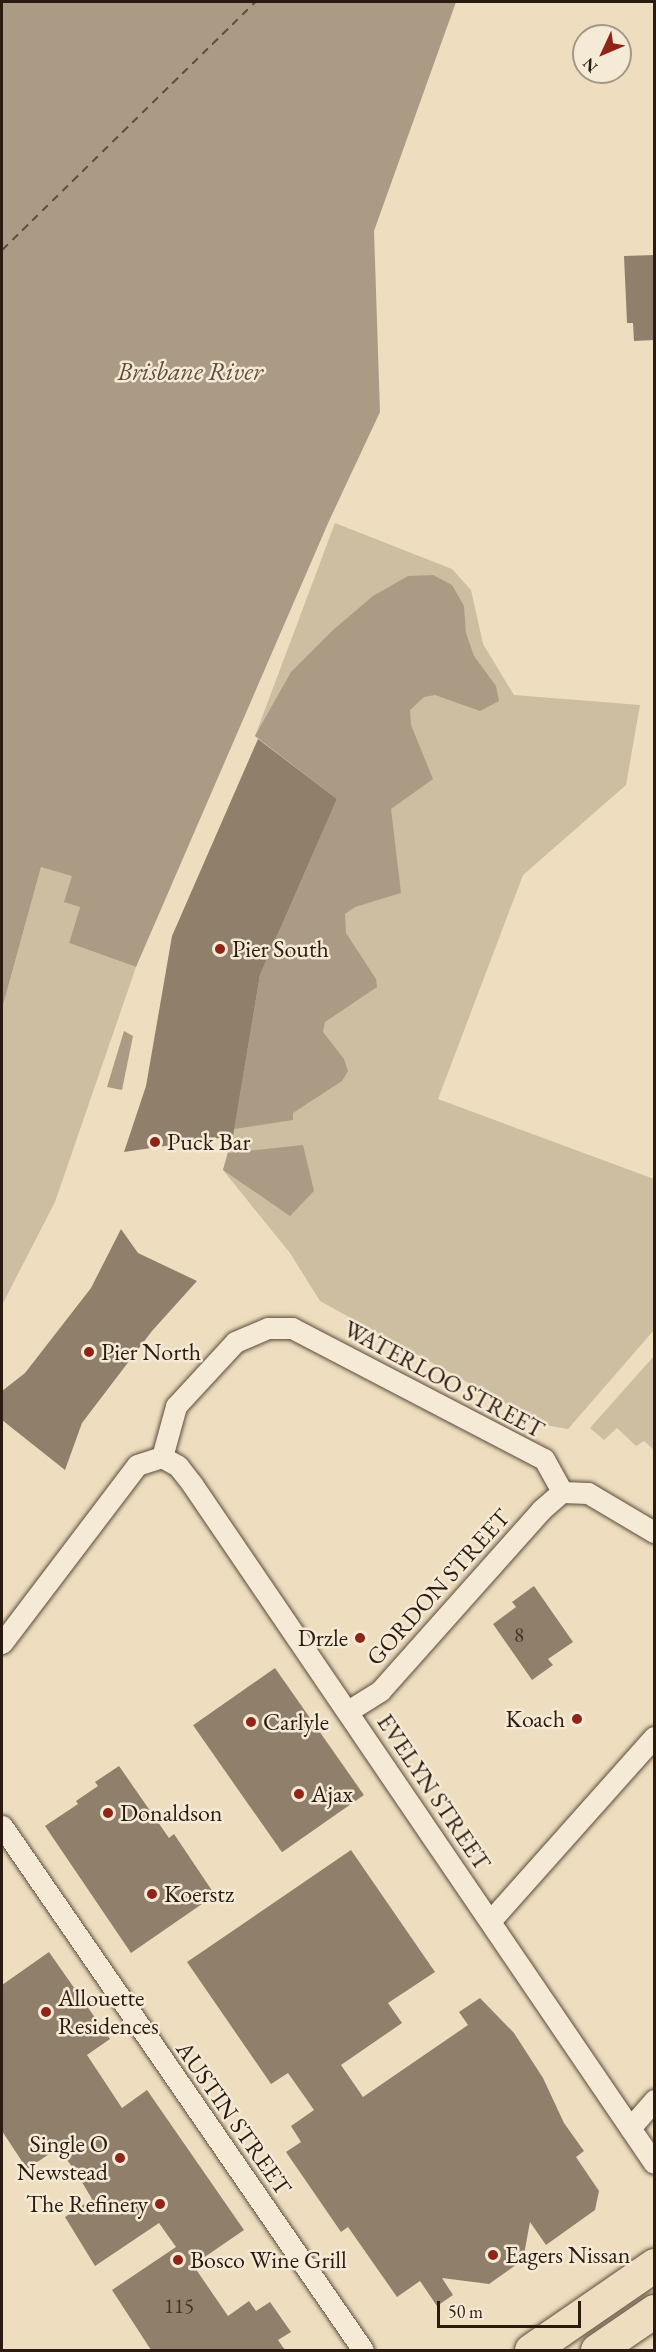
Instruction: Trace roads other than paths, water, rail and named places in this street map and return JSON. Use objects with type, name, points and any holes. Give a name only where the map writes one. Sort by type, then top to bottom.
[{"type":"main road","points":[[531,2350],[654,2265]]},
{"type":"main road","points":[[597,2350],[654,2311]]},
{"type":"street","name":"WATERLOO STREET","points":[[162,1457],[176,1406],[235,1342],[268,1328],[292,1328],[544,1460],[562,1492]]},
{"type":"street","points":[[2,1643],[137,1465],[162,1457]]},
{"type":"street","name":"EVELYN STREET","points":[[162,1457],[178,1466],[192,1484],[491,1920],[654,2163]]},
{"type":"street","points":[[562,1492],[588,1493],[654,1532]]},
{"type":"street","name":"GORDON STREET","points":[[348,1711],[380,1691],[541,1510],[562,1492]]},
{"type":"street","points":[[491,1920],[654,1737]]},
{"type":"street","name":"AUSTIN STREET","points":[[2,1826],[363,2350]]},
{"type":"street","points":[[630,2128],[654,2100]]},
{"type":"water","name":"Brisbane River","points":[[2,2],[456,2],[374,231],[380,412],[329,521],[136,967],[69,943],[80,907],[64,902],[72,876],[41,867],[2,1009]]},
{"type":"water","points":[[433,575],[452,585],[464,606],[466,633],[474,656],[496,686],[499,701],[480,711],[435,695],[424,697],[410,710],[411,725],[433,779],[391,809],[401,893],[355,907],[345,914],[346,933],[376,979],[377,987],[325,1022],[323,1032],[344,1059],[348,1071],[342,1081],[293,1113],[293,1120],[234,1129],[260,975],[337,799],[255,736],[291,672],[333,630],[373,596],[408,576]]},
{"type":"water","points":[[124,1031],[133,1036],[122,1090],[107,1087]]},
{"type":"water","points":[[303,1145],[314,1191],[290,1216],[223,1170],[228,1153]]},
{"type":"place","name":"Pier South","points":[[220,949]]},
{"type":"place","name":"Puck Bar","points":[[155,1142]]},
{"type":"place","name":"Pier North","points":[[89,1352]]},
{"type":"place","name":"Drzle","points":[[360,1638]]},
{"type":"place","name":"Koach","points":[[577,1719]]},
{"type":"place","name":"Carlyle","points":[[251,1722]]},
{"type":"place","name":"Ajax","points":[[299,1794]]},
{"type":"place","name":"Donaldson","points":[[108,1813]]},
{"type":"place","name":"Koerstz","points":[[152,1894]]},
{"type":"place","name":"Allouette Residences","points":[[46,2012]]},
{"type":"place","name":"Single O Newstead","points":[[120,2158]]},
{"type":"place","name":"The Refinery","points":[[160,2204]]},
{"type":"place","name":"Eagers Nissan","points":[[493,2255]]},
{"type":"place","name":"Bosco Wine Grill","points":[[178,2260]]}]
